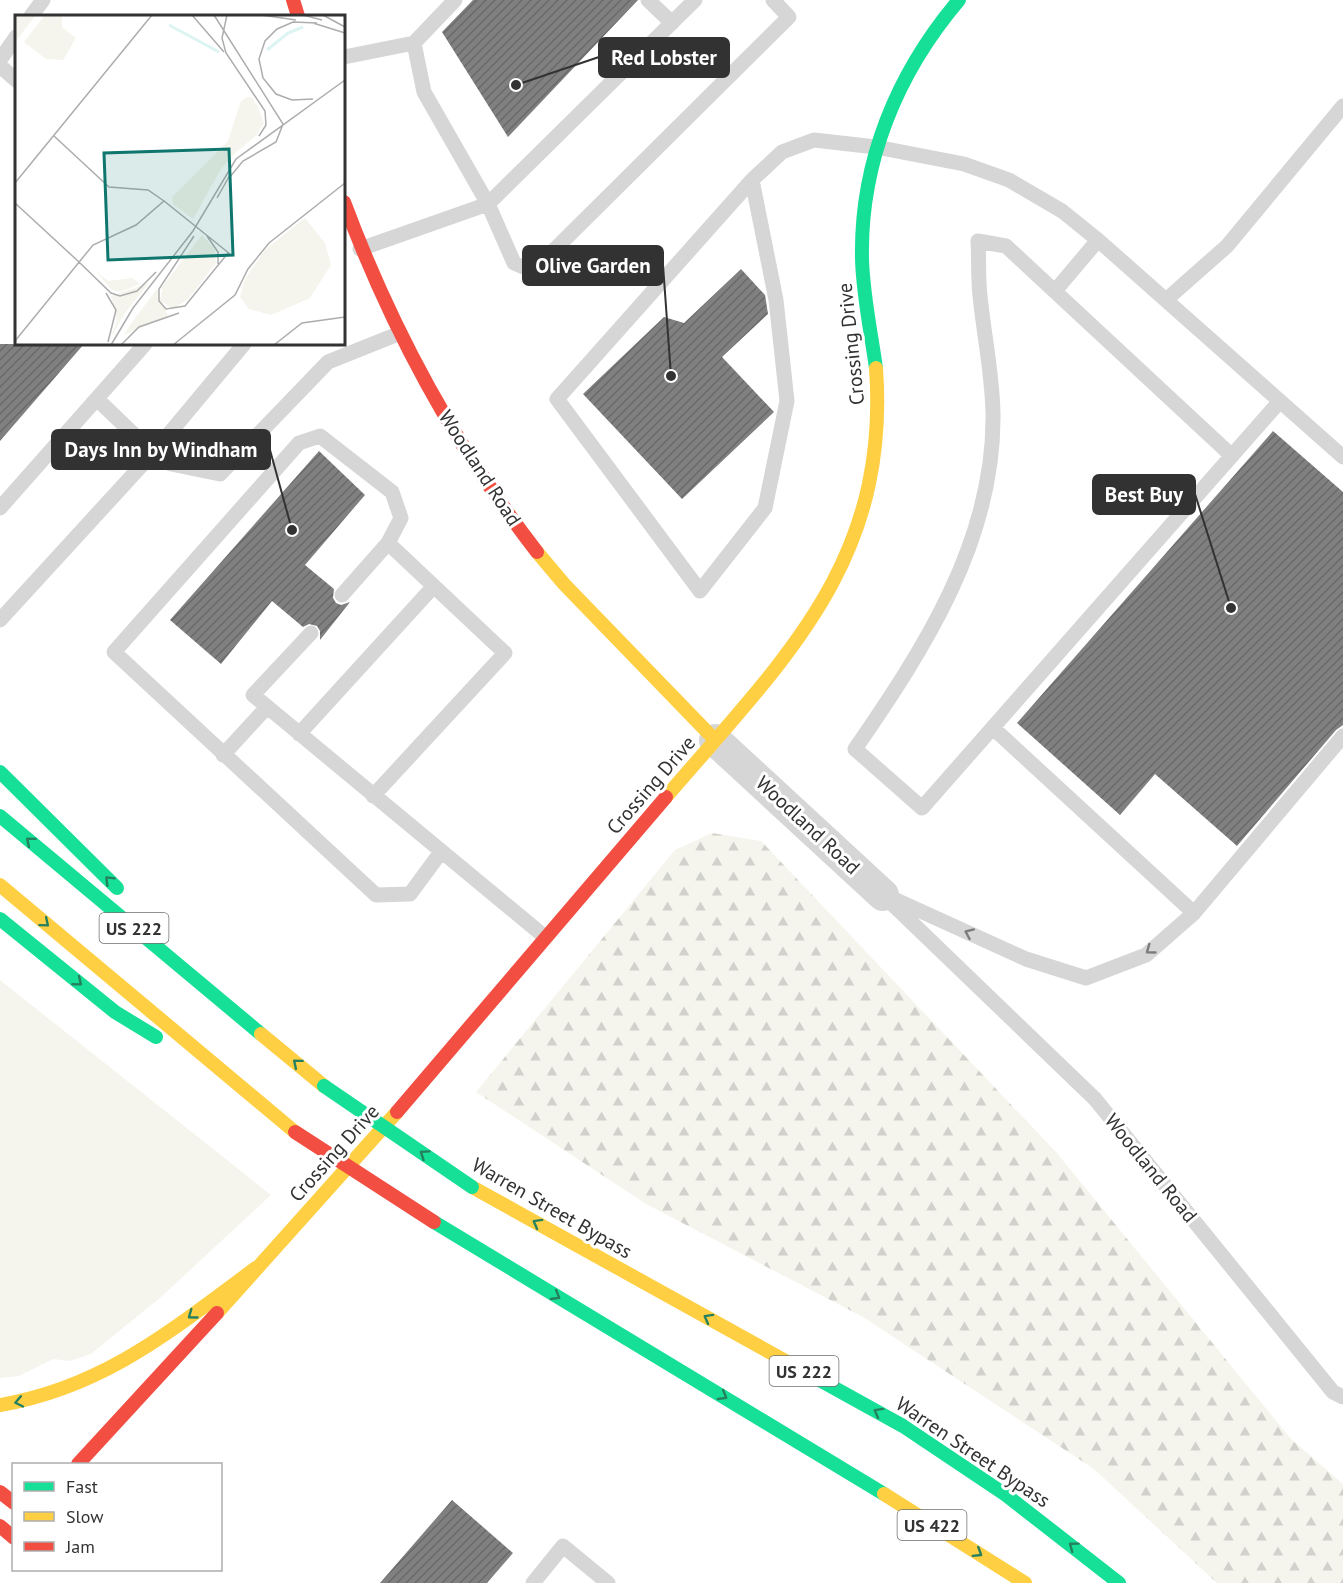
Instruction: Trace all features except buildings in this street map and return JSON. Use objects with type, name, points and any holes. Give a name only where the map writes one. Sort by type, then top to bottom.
[{"type":"main road","points":[[293,0],[298,15]]},
{"type":"main road","name":"Crossing Drive","points":[[79,1463],[370,1143],[716,740],[806,628],[836,582],[856,535],[869,489],[878,423],[878,391],[863,283],[862,245],[866,192],[876,147],[908,70],[922,46],[959,0]]},
{"type":"main road","name":"Woodland Road","points":[[345,205],[360,249],[398,334],[473,460],[551,571],[716,740]]},
{"type":"main road","points":[[0,772],[126,898]]},
{"type":"main road","name":"Warren Street Bypass","points":[[0,816],[324,1086],[472,1187],[903,1426],[1006,1495],[1119,1583]]},
{"type":"main road","name":"US 222","points":[[0,885],[295,1132],[434,1222],[839,1466],[952,1554]]},
{"type":"main road","points":[[0,919],[115,1012],[259,1102]]},
{"type":"main road","points":[[160,931],[269,1040]]},
{"type":"main road","points":[[0,1405],[55,1394],[89,1380],[156,1340],[256,1268]]},
{"type":"main road","name":"US 422","points":[[839,1466],[1025,1583]]},
{"type":"main road","points":[[0,1491],[12,1501]]},
{"type":"main road","points":[[0,1526],[11,1542]]},
{"type":"street","name":"Woodland Road","points":[[716,740],[883,895]]},
{"type":"lane","points":[[32,15],[43,0]]},
{"type":"lane","points":[[345,57],[414,44],[455,0]]},
{"type":"lane","points":[[648,0],[672,23]]},
{"type":"lane","points":[[360,249],[488,204],[695,0]]},
{"type":"lane","points":[[414,44],[424,92],[488,204],[514,263],[530,270],[538,266],[789,17],[773,0]]},
{"type":"lane","points":[[0,60],[15,38]]},
{"type":"lane","points":[[0,66],[15,79]]},
{"type":"lane","points":[[1167,299],[1227,246],[1343,106]]},
{"type":"lane","points":[[752,180],[776,300],[787,401],[765,508],[700,591],[557,399],[752,180],[782,152],[814,140],[876,147],[964,165],[1010,180],[1062,211],[1167,299],[1343,458]]},
{"type":"lane","points":[[1055,291],[1098,240]]},
{"type":"lane","points":[[1232,456],[1006,246],[978,241],[980,296],[990,358],[993,414],[992,457],[979,514],[962,568],[937,622],[855,749],[922,808],[993,728],[1232,456],[1280,401]]},
{"type":"lane","points":[[98,400],[153,453],[171,464],[220,474],[328,362],[398,334]]},
{"type":"lane","points":[[0,508],[98,400],[144,345]]},
{"type":"lane","points":[[0,620],[153,453],[243,345]]},
{"type":"lane","points":[[342,595],[388,543],[401,518],[392,492],[320,436],[299,443],[114,652],[376,895],[410,894],[441,852]]},
{"type":"lane","points":[[373,796],[505,653],[388,543]]},
{"type":"lane","points":[[298,734],[434,586]]},
{"type":"lane","points":[[311,633],[253,695],[545,937]]},
{"type":"lane","points":[[223,755],[267,708]]},
{"type":"lane","points":[[993,728],[1194,913]]},
{"type":"lane","points":[[883,895],[1026,959],[1086,978],[1146,955],[1194,913],[1343,736]]},
{"type":"lane","name":"Woodland Road","points":[[883,895],[1095,1099],[1333,1392],[1343,1397]]},
{"type":"lane","points":[[533,1583],[563,1546],[608,1583]]},
{"type":"green space","points":[[712,833],[761,841],[1056,1152],[1291,1439],[1343,1484],[1343,1583],[1217,1583],[1094,1469],[863,1317],[646,1204],[476,1092],[675,850]]},
{"type":"green space","points":[[0,980],[271,1195],[161,1297],[91,1354],[70,1361],[53,1359],[19,1376],[0,1378]]},
{"type":"traffic: fast","points":[[876,368],[862,259],[863,223],[875,154],[886,120],[917,58],[959,0]]},
{"type":"traffic: fast","points":[[0,772],[117,888]]},
{"type":"traffic: fast","points":[[0,816],[261,1034]]},
{"type":"traffic: fast","points":[[0,919],[115,1012],[156,1037]]},
{"type":"traffic: fast","points":[[324,1086],[472,1187]]},
{"type":"traffic: fast","points":[[434,1222],[884,1494]]},
{"type":"traffic: fast","points":[[818,1379],[903,1426],[1006,1495],[1119,1583]]},
{"type":"traffic: slow","points":[[666,797],[751,699],[788,652],[820,604],[847,553],[866,498],[876,437],[876,368]]},
{"type":"traffic: slow","points":[[537,552],[564,584],[715,740]]},
{"type":"traffic: slow","points":[[0,885],[295,1132]]},
{"type":"traffic: slow","points":[[261,1034],[324,1086]]},
{"type":"traffic: slow","points":[[217,1313],[397,1112]]},
{"type":"traffic: slow","points":[[472,1187],[818,1379]]},
{"type":"traffic: slow","points":[[0,1405],[73,1385],[105,1370],[136,1353],[196,1313],[256,1268]]},
{"type":"traffic: slow","points":[[884,1494],[1025,1583]]},
{"type":"traffic: jam","points":[[293,0],[298,15]]},
{"type":"traffic: jam","points":[[345,205],[382,295],[427,384],[478,470],[537,552]]},
{"type":"traffic: jam","points":[[397,1112],[666,797]]},
{"type":"traffic: jam","points":[[295,1132],[434,1222]]},
{"type":"traffic: jam","points":[[79,1463],[217,1313]]},
{"type":"traffic: jam","points":[[0,1492],[12,1501]]},
{"type":"traffic: jam","points":[[0,1526],[12,1536]]},
{"type":"place","name":"Red Lobster","points":[[516,85]]},
{"type":"place","name":"Olive Garden","points":[[671,376]]},
{"type":"place","name":"Days Inn by Windham","points":[[292,530]]},
{"type":"place","name":"Best Buy","points":[[1231,608]]}]
